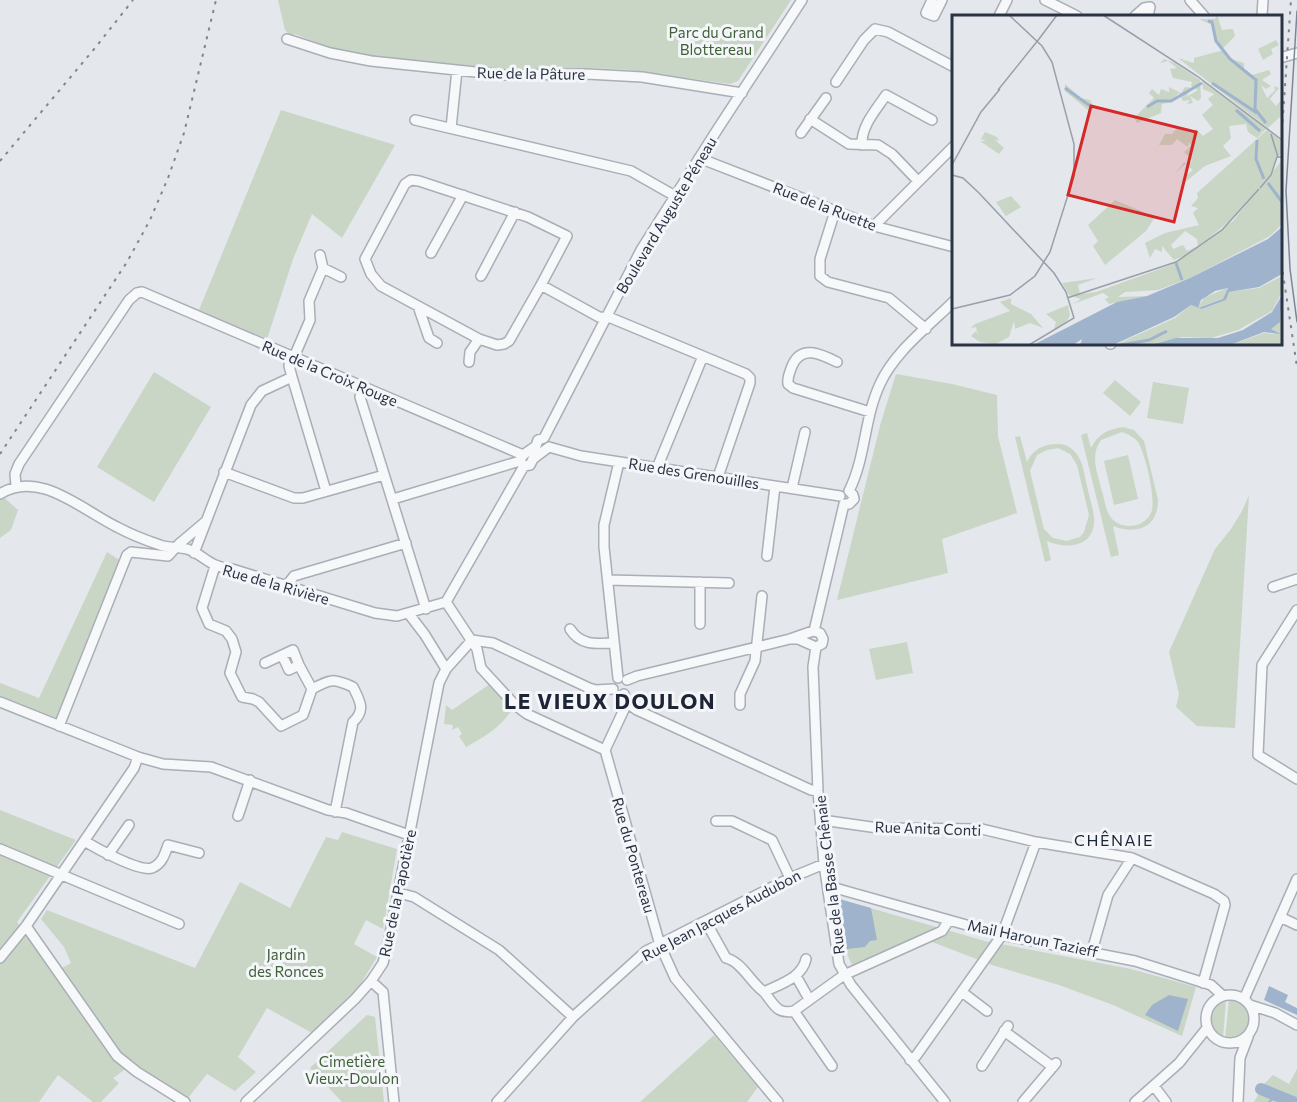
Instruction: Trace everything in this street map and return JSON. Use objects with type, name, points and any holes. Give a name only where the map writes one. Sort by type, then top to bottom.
[{"type":"street","name":"Boulevard Auguste Péneau","points":[[543,448],[548,441],[544,438],[641,250],[802,0]]},
{"type":"street","points":[[1000,15],[1007,0]]},
{"type":"street","points":[[1045,0],[1075,15]]},
{"type":"street","points":[[1136,15],[1144,8],[1149,12],[1159,0]]},
{"type":"street","points":[[1190,0],[1203,15]]},
{"type":"street","points":[[1262,15],[1263,0]]},
{"type":"street","points":[[836,82],[864,40],[875,29],[888,32],[952,66]]},
{"type":"street","name":"Rue de la Pâture","points":[[287,39],[330,53],[371,61],[504,75],[587,74],[642,77],[742,93]]},
{"type":"street","points":[[1282,58],[1297,53]]},
{"type":"street","points":[[451,128],[457,70]]},
{"type":"street","points":[[862,145],[861,136],[864,128],[886,95],[932,120]]},
{"type":"street","points":[[801,133],[826,98]]},
{"type":"street","points":[[810,119],[849,144],[878,145],[892,154],[918,181]]},
{"type":"street","points":[[415,120],[631,171],[675,196]]},
{"type":"street","points":[[874,226],[952,148]]},
{"type":"street","name":"Rue de la Ruette","points":[[699,158],[874,226],[952,246]]},
{"type":"street","points":[[411,180],[463,195],[569,232],[509,341],[504,344],[497,345],[479,339],[381,286],[371,274],[364,259],[405,184],[411,180]]},
{"type":"street","points":[[431,253],[463,195]]},
{"type":"street","points":[[835,211],[820,259],[820,276],[828,282],[889,298],[926,329]]},
{"type":"street","points":[[481,276],[515,212]]},
{"type":"street","points":[[320,255],[323,268],[309,301],[310,320],[289,366],[326,491]]},
{"type":"street","points":[[323,268],[341,277]]},
{"type":"street","points":[[541,285],[599,317],[611,318],[746,374],[750,378],[718,477]]},
{"type":"street","name":"Rue de la Croix Rouge","points":[[16,486],[15,474],[20,464],[129,300],[137,293],[147,293],[525,459]]},
{"type":"street","points":[[812,645],[807,638],[812,631],[842,500],[849,504],[854,499],[854,495],[849,491],[858,470],[870,412],[879,384],[898,356],[952,303]]},
{"type":"street","points":[[418,306],[429,338],[437,343]]},
{"type":"street","points":[[469,362],[470,352],[479,339]]},
{"type":"street","points":[[837,362],[808,351],[801,353],[795,358],[787,379],[788,384],[793,388],[870,412]]},
{"type":"street","points":[[657,468],[703,356]]},
{"type":"street","points":[[194,553],[255,398],[262,391],[292,377]]},
{"type":"street","points":[[363,387],[360,397],[426,609]]},
{"type":"street","points":[[792,488],[805,432]]},
{"type":"street","points":[[393,500],[525,459],[543,448]]},
{"type":"street","name":"Rue des Grenouilles","points":[[543,448],[581,456],[792,488],[842,500]]},
{"type":"street","points":[[525,459],[446,602],[477,649],[481,668],[520,710],[605,750],[629,688],[622,679],[613,643],[604,525],[619,462]]},
{"type":"street","points":[[224,472],[294,498],[384,475]]},
{"type":"street","name":"Rue de la Rivière","points":[[16,486],[27,485],[44,489],[117,527],[160,545],[186,549],[215,566],[287,585],[375,613],[397,616],[446,602]]},
{"type":"street","points":[[0,494],[16,486]]},
{"type":"street","points":[[767,555],[775,486]]},
{"type":"street","points":[[59,726],[127,555],[131,552],[168,556],[205,522]]},
{"type":"street","points":[[287,585],[294,576],[406,543]]},
{"type":"street","points":[[215,566],[202,608],[209,624],[226,631],[232,639],[236,652],[230,673],[242,697],[259,702],[281,726],[303,715],[312,689],[336,679],[353,687],[362,706],[360,715],[353,722],[335,812]]},
{"type":"street","points":[[1273,587],[1297,579]]},
{"type":"street","points":[[608,580],[729,583]]},
{"type":"street","points":[[700,582],[700,624]]},
{"type":"street","points":[[740,705],[740,694],[755,661],[762,596]]},
{"type":"street","points":[[1297,610],[1262,665],[1258,755],[1297,779]]},
{"type":"street","points":[[409,614],[425,634],[446,669],[472,640]]},
{"type":"street","points":[[570,629],[575,638],[587,644],[613,643]]},
{"type":"street","points":[[790,639],[812,645],[822,644],[823,639],[820,633],[812,631],[790,639],[622,679],[613,683],[613,689],[637,710],[811,790],[818,791]]},
{"type":"street","points":[[472,640],[493,643],[589,688],[603,691],[613,689]]},
{"type":"street","name":"Rue de la Basse Chênaie","points":[[812,645],[818,791],[824,864],[839,964],[844,975],[945,1102]]},
{"type":"street","points":[[265,663],[293,650],[312,689]]},
{"type":"street","name":"Rue de la Papotière","points":[[246,1102],[355,999],[383,963],[399,893],[433,708],[439,683],[446,669]]},
{"type":"street","points":[[0,702],[138,757],[163,764],[211,767],[335,812],[346,813],[409,835]]},
{"type":"street","name":"Rue du Pontereau","points":[[605,750],[660,945],[675,978],[778,1102]]},
{"type":"street","points":[[0,958],[26,926],[134,768],[138,757]]},
{"type":"street","points":[[238,816],[250,780]]},
{"type":"street","name":"Rue Anita Conti","points":[[822,820],[878,828],[982,829],[1036,842],[1132,858],[1214,894],[1224,901],[1225,905],[1203,983]]},
{"type":"street","points":[[716,821],[732,821],[772,840],[790,878]]},
{"type":"street","points":[[108,855],[129,825]]},
{"type":"street","points":[[84,841],[108,855],[145,869],[153,868],[162,860],[168,845],[199,853]]},
{"type":"street","points":[[910,1060],[916,1056],[1002,935],[1036,842]]},
{"type":"street","points":[[0,849],[179,924]]},
{"type":"street","points":[[1092,951],[1108,896],[1132,858]]},
{"type":"street","name":"Rue Jean Jacques Audubon","points":[[497,1102],[573,1017],[646,951],[790,878],[824,864]]},
{"type":"street","points":[[1238,1102],[1240,1058],[1254,1019],[1247,1002],[1297,879]]},
{"type":"street","name":"Mail Haroun Tazieff","points":[[828,886],[1002,935],[1135,961],[1215,987],[1223,996]]},
{"type":"street","points":[[399,893],[414,897],[499,950],[573,1017]]},
{"type":"street","points":[[1280,917],[1297,925]]},
{"type":"street","points":[[706,922],[726,958],[736,963],[779,1011],[784,1013],[794,1011],[844,975],[942,930],[950,920]]},
{"type":"street","points":[[26,926],[117,1056],[137,1072],[185,1102]]},
{"type":"street","points":[[764,992],[796,976],[805,965],[806,959]]},
{"type":"street","points":[[796,976],[810,999]]},
{"type":"street","points":[[371,981],[383,992],[394,1102]]},
{"type":"street","points":[[1203,983],[1213,1002]]},
{"type":"street","points":[[962,992],[987,1011]]},
{"type":"street","points":[[1250,1034],[1233,1044],[1215,1039],[1207,1028],[1206,1013],[1213,1002],[1223,996],[1234,995],[1297,1025]]},
{"type":"street","points":[[794,1011],[832,1066]]},
{"type":"street","points":[[1254,1019],[1275,1013]]},
{"type":"street","points":[[982,1066],[1006,1028],[1055,1065],[1023,1102]]},
{"type":"street","points":[[1135,1102],[1188,1054],[1207,1028]]},
{"type":"street","points":[[1188,1054],[1215,1039]]},
{"type":"street","points":[[1233,1044],[1240,1058]]},
{"type":"street","points":[[1154,1086],[1166,1102]]},
{"type":"green space","name":"Parc du Grand Blottereau","points":[[278,0],[791,0],[738,81],[730,84],[630,70],[593,68],[495,70],[379,57],[333,49],[295,34],[291,36],[285,30]]},
{"type":"green space","points":[[281,110],[395,145],[342,238],[312,214],[293,259],[267,339],[199,310]]},
{"type":"green space","points":[[154,372],[211,407],[154,502],[97,467]]},
{"type":"green space","points":[[896,374],[997,395],[998,436],[1017,513],[942,539],[948,573],[837,600],[881,422]]},
{"type":"green space","points":[[1115,380],[1141,402],[1130,416],[1103,393]]},
{"type":"green space","points":[[1153,382],[1189,388],[1183,424],[1147,418]]},
{"type":"green space","points":[[1118,428],[1134,430],[1144,441],[1158,500],[1154,517],[1144,527],[1130,530],[1113,526],[1119,555],[1111,557],[1081,435],[1087,433],[1091,448],[1100,436]],"holes":[[[1122,432],[1135,439],[1141,448],[1147,466],[1152,498],[1151,513],[1147,519],[1130,526],[1118,523],[1109,515],[1095,463],[1096,451],[1101,440]]]},
{"type":"green space","points":[[1020,436],[1027,462],[1041,447],[1062,444],[1077,454],[1084,472],[1094,518],[1090,535],[1079,544],[1063,545],[1047,541],[1051,560],[1045,562],[1015,437]],"holes":[[[1058,448],[1070,454],[1077,465],[1089,515],[1084,532],[1080,537],[1067,541],[1053,538],[1044,529],[1030,471],[1037,455],[1047,450]]]},
{"type":"green space","points":[[1128,455],[1138,499],[1114,505],[1104,461]]},
{"type":"green space","points":[[0,494],[18,510],[11,530],[0,538]]},
{"type":"green space","points":[[1249,495],[1235,728],[1197,726],[1176,707],[1179,694],[1169,652],[1215,549],[1231,529]]},
{"type":"green space","points":[[107,552],[121,561],[56,719],[0,698],[0,683],[39,698]]},
{"type":"green space","points":[[907,642],[913,673],[876,680],[869,649]]},
{"type":"green space","points":[[490,684],[511,711],[497,727],[466,747],[459,736],[462,734],[458,727],[452,730],[453,725],[444,724],[446,705],[452,710]]},
{"type":"green space","name":"Jardin des Ronces","points":[[0,810],[76,840],[17,922],[53,973],[71,963],[64,947],[41,919],[47,910],[195,968],[240,882],[290,908],[326,837],[338,840],[342,832],[397,849],[383,929],[366,920],[354,944],[377,957],[358,988],[312,1033],[267,1008],[238,1057],[256,1072],[235,1091],[207,1074],[188,1098],[131,1065],[113,1078],[119,1083],[101,1102],[93,1102],[58,1075],[39,1102],[0,1102]]},
{"type":"green space","points":[[839,899],[985,941],[1131,969],[1196,987],[1182,1036],[1113,1005],[1059,985],[992,965],[919,937],[852,965],[847,954]]},
{"type":"green space","points":[[1229,999],[1239,1002],[1246,1008],[1250,1015],[1250,1022],[1243,1035],[1225,1040]]},
{"type":"green space","points":[[1226,1000],[1223,1039],[1213,1030],[1210,1018],[1215,1008]]},
{"type":"green space","name":"Cimetière Vieux-Doulon","points":[[367,1015],[375,1017],[384,1102],[342,1102],[310,1068]]},
{"type":"green space","points":[[714,1035],[758,1087],[747,1102],[640,1102]]},
{"type":"green space","points":[[1297,1069],[1297,1102],[1254,1102],[1264,1084],[1273,1075],[1289,1084]]},
{"type":"water","points":[[839,899],[871,908],[877,940],[870,941],[865,947],[847,949]]},
{"type":"water","points":[[1269,986],[1288,995],[1285,1002],[1297,1008],[1297,1015],[1264,1000]]},
{"type":"water","points":[[1169,995],[1188,999],[1178,1031],[1145,1015],[1152,1005]]},
{"type":"waterway","points":[[1261,1089],[1293,1102]]},
{"type":"waterway","points":[[1269,1102],[1277,1095]]},
{"type":"tram line","points":[[1297,11],[1286,191],[1290,269],[1297,322]]},
{"type":"railway","points":[[0,161],[133,0]]},
{"type":"railway","points":[[0,454],[127,262],[150,220],[184,133],[216,0]]},
{"type":"railway","points":[[1282,129],[1291,0]]},
{"type":"railway","points":[[1282,267],[1297,367]]},
{"type":"district","name":"LE VIEUX DOULON","points":[[610,700]]},
{"type":"district","name":"CHÊNAIE","points":[[1114,839]]}]
